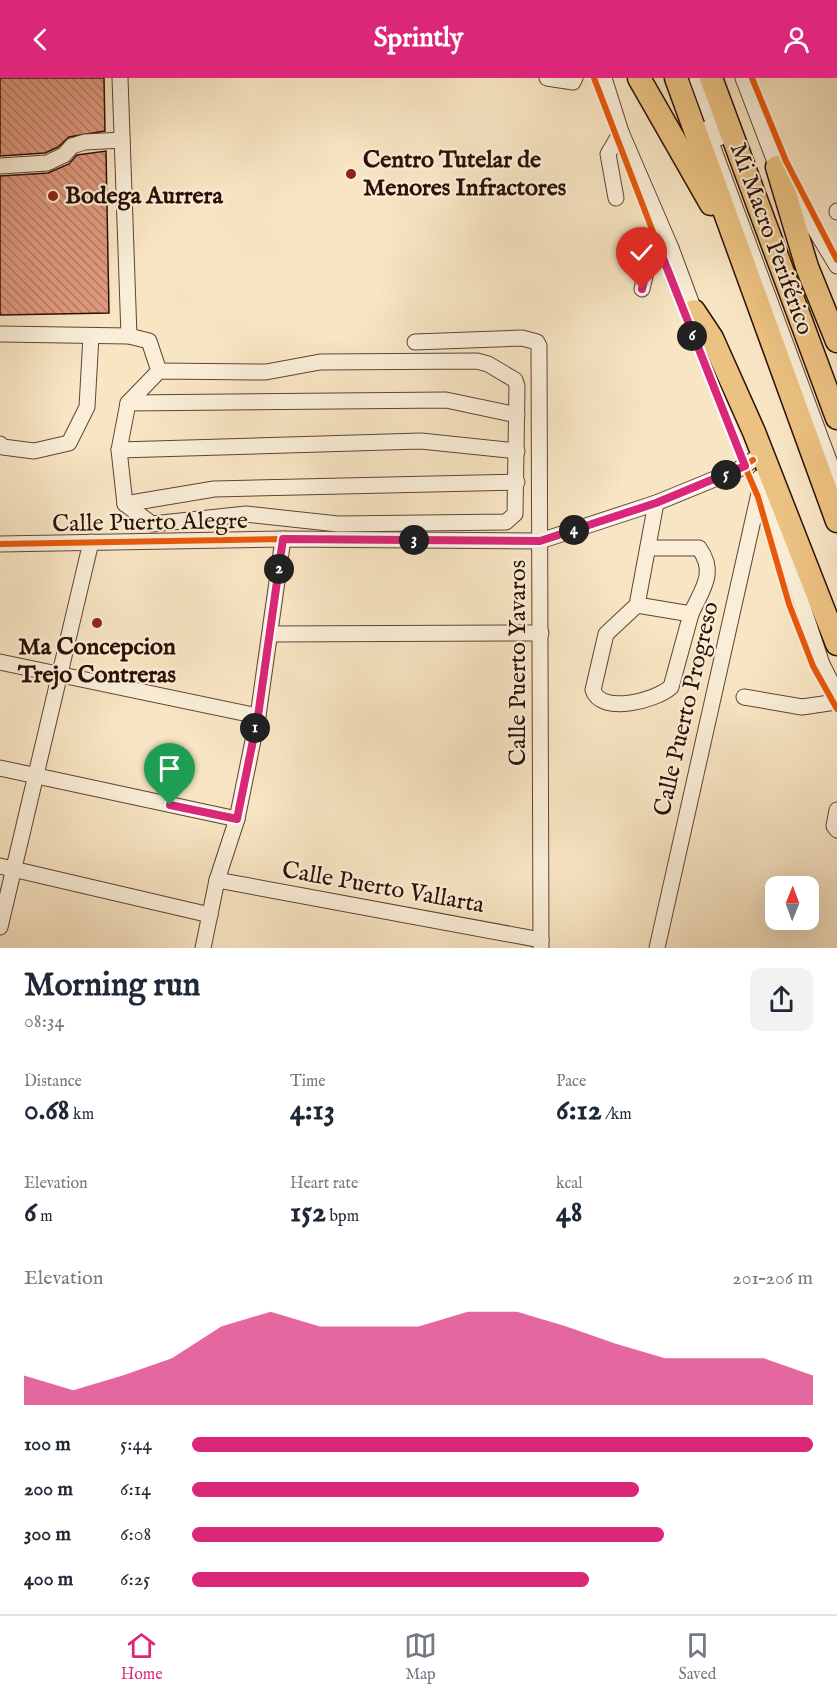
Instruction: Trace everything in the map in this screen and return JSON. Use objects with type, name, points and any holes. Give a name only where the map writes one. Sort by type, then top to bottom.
[{"type":"highway","points":[[639,78],[698,180],[743,266]]},
{"type":"highway","points":[[676,78],[837,521]]},
{"type":"highway","points":[[711,78],[837,418]]},
{"type":"highway","points":[[777,167],[807,267],[837,341]]},
{"type":"highway","points":[[807,267],[818,326],[837,374]]},
{"type":"highway","points":[[784,277],[818,326]]},
{"type":"highway","points":[[694,310],[712,338],[754,432],[837,644]]},
{"type":"street","points":[[120,78],[129,336]]},
{"type":"street","points":[[547,78],[573,82],[575,78]]},
{"type":"street","points":[[604,78],[621,132],[671,248],[762,480],[822,664],[837,694]]},
{"type":"street","name":"Mi Macro Periférico","points":[[688,78],[837,482]]},
{"type":"street","name":"Mi Macro Periférico","points":[[697,78],[837,453]]},
{"type":"street","points":[[743,78],[777,167],[837,266]]},
{"type":"street","points":[[616,198],[608,154],[621,132]]},
{"type":"street","points":[[0,166],[47,163],[64,155],[72,146],[85,142],[122,140]]},
{"type":"street","points":[[642,289],[649,259],[671,248]]},
{"type":"street","points":[[0,334],[129,336],[149,341],[159,371]]},
{"type":"street","points":[[0,444],[3,447],[34,451],[69,443],[87,407],[91,336]]},
{"type":"street","name":"Calle Puerto Yavaros","points":[[415,342],[522,338],[537,342],[541,633],[541,944]]},
{"type":"street","points":[[477,361],[488,364],[515,380],[517,415],[515,514],[506,522],[338,525],[246,514],[152,524],[125,504],[119,450],[128,403],[159,371],[266,372],[320,362],[477,361]]},
{"type":"street","points":[[128,403],[446,400],[517,415]]},
{"type":"street","points":[[119,450],[422,441],[517,451]]},
{"type":"street","name":"Calle Puerto Alegre","points":[[0,544],[283,539],[540,541],[656,503],[739,470],[753,460]]},
{"type":"street","name":"Calle Puerto Progreso","points":[[657,948],[762,480]]},
{"type":"street","points":[[125,504],[214,489],[517,482]]},
{"type":"street","points":[[648,549],[699,548],[708,561],[708,575],[691,614],[671,687],[651,700],[604,704],[595,698],[593,690],[606,634],[637,605],[656,503]]},
{"type":"street","points":[[203,948],[218,880],[237,819],[258,716],[283,539]]},
{"type":"street","points":[[0,927],[7,868],[36,776],[91,542]]},
{"type":"street","points":[[637,605],[691,614]]},
{"type":"street","points":[[271,634],[541,633]]},
{"type":"street","points":[[0,662],[258,716]]},
{"type":"street","points":[[744,697],[802,707],[837,702]]},
{"type":"street","points":[[0,768],[237,819]]},
{"type":"street","points":[[837,810],[834,826],[837,830]]},
{"type":"street","points":[[7,868],[210,915]]},
{"type":"street","name":"Calle Puerto Vallarta","points":[[218,880],[541,944]]},
{"type":"building","points":[[0,78],[104,78],[105,131],[69,137],[58,147],[45,153],[0,156]]},
{"type":"building","name":"Bodega Aurrera","points":[[106,151],[109,313],[0,315],[0,176],[48,173],[69,164],[77,155]]},
{"type":"cycle path","points":[[594,78],[727,425],[758,497],[789,604],[813,666],[837,709]]},
{"type":"cycle path","points":[[752,78],[786,161],[837,260]]},
{"type":"cycle path","points":[[0,544],[283,539],[540,541],[656,503],[739,469],[753,460]]},
{"type":"place","name":"Centro Tutelar de Menores Infractores","points":[[351,174]]},
{"type":"place","name":"Bodega Aurrera","points":[[53,196]]},
{"type":"place","name":"Ma Concepcion Trejo Contreras","points":[[97,623]]},
{"type":"route","points":[[170,805],[237,819],[258,716],[283,539],[540,541],[656,503],[745,466],[661,253],[649,259],[642,289]]}]
